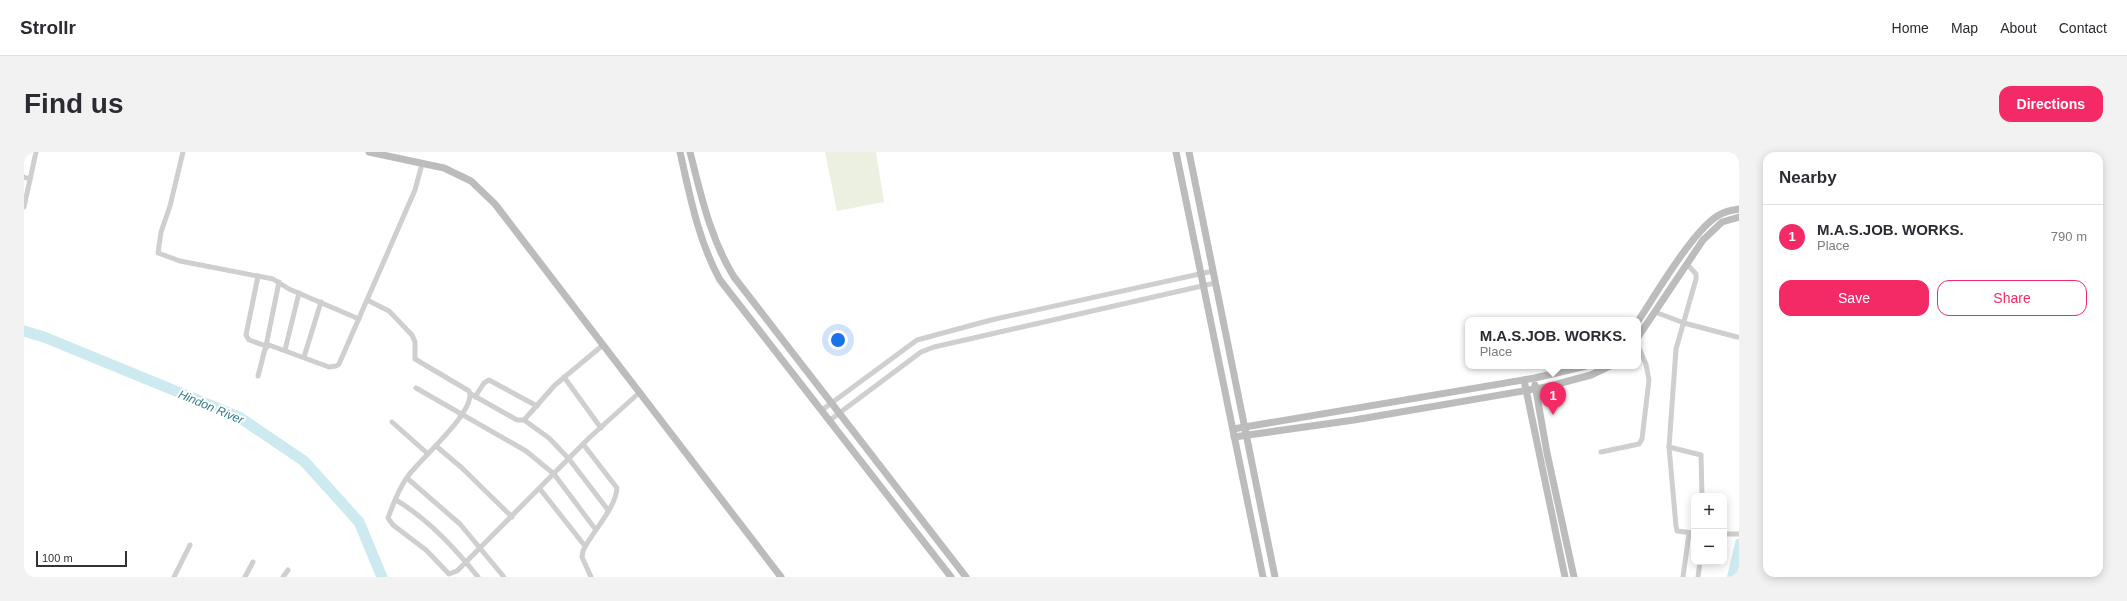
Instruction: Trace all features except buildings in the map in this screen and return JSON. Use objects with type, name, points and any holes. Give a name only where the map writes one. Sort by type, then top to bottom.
[{"type":"street","points":[[24,207],[36,152]]},
{"type":"street","points":[[183,152],[170,206],[161,232],[158,253],[180,261],[273,279],[299,293],[359,319]]},
{"type":"street","points":[[370,152],[444,168],[471,181],[495,204],[781,577]]},
{"type":"street","points":[[680,152],[700,236],[711,264],[720,280],[951,577]]},
{"type":"street","points":[[690,152],[712,234],[721,256],[754,305],[840,413],[966,577]]},
{"type":"street","points":[[1176,152],[1263,577]]},
{"type":"street","points":[[1189,152],[1275,577]]},
{"type":"street","points":[[258,276],[247,338],[254,343],[285,350],[329,367],[336,366],[344,356],[415,190],[422,164]]},
{"type":"street","points":[[24,177],[30,178]]},
{"type":"street","points":[[1641,317],[1675,266],[1708,223],[1721,214],[1739,209]]},
{"type":"street","points":[[1641,333],[1712,231],[1722,222],[1739,217]]},
{"type":"street","points":[[1683,577],[1691,533],[1677,531],[1669,447],[1676,349],[1696,279],[1694,272],[1688,264]]},
{"type":"street","points":[[822,410],[917,340],[991,320],[1213,271]]},
{"type":"street","points":[[258,376],[266,346],[279,282]]},
{"type":"street","points":[[830,420],[921,352],[934,347],[1216,283]]},
{"type":"street","points":[[285,350],[299,293]]},
{"type":"street","points":[[367,300],[389,311],[412,335],[415,342],[415,359],[469,391],[473,396],[516,420],[524,420],[549,438],[569,458],[608,510]]},
{"type":"street","points":[[304,357],[321,302]]},
{"type":"street","points":[[1655,312],[1684,323],[1737,337]]},
{"type":"street","points":[[524,420],[564,377],[603,345]]},
{"type":"street","points":[[1601,452],[1639,444],[1642,439],[1649,380],[1647,368],[1641,353]]},
{"type":"street","points":[[1233,429],[1524,380],[1573,369]]},
{"type":"street","points":[[1234,437],[1354,420],[1536,389],[1591,375],[1604,369]]},
{"type":"street","points":[[564,377],[601,428]]},
{"type":"street","points":[[1535,378],[1547,453],[1574,577]]},
{"type":"street","points":[[537,406],[490,380],[484,383],[471,398],[462,413],[436,446],[407,478],[388,518],[390,522],[426,550],[446,573],[453,574],[466,562],[583,444],[640,392]]},
{"type":"street","points":[[1524,380],[1566,577]]},
{"type":"street","points":[[416,388],[526,451],[554,474],[596,530]]},
{"type":"street","points":[[392,422],[428,454]]},
{"type":"street","points":[[583,444],[617,488],[617,492],[608,510],[585,546],[582,557],[591,577]]},
{"type":"street","points":[[436,446],[462,468],[512,517]]},
{"type":"street","points":[[1669,447],[1701,454],[1702,493]]},
{"type":"street","points":[[407,478],[460,524],[504,577]]},
{"type":"street","points":[[540,489],[585,546]]},
{"type":"street","points":[[396,500],[416,512],[466,562],[478,577]]},
{"type":"street","points":[[1727,534],[1739,534]]},
{"type":"street","points":[[174,577],[190,545]]},
{"type":"street","points":[[245,577],[253,562]]},
{"type":"street","points":[[1698,577],[1700,565]]},
{"type":"street","points":[[283,577],[288,570]]},
{"type":"green space","points":[[825,152],[876,152],[884,202],[837,211]]},
{"type":"water","points":[[1736,539],[1739,539],[1739,577],[1727,577]]},
{"type":"waterway","name":"Hindon River","points":[[24,331],[44,337],[239,417],[304,461],[359,522],[382,577]]},
{"type":"place","name":"M.A.S.JOB. WORKS.","points":[[1553,415]]}]
